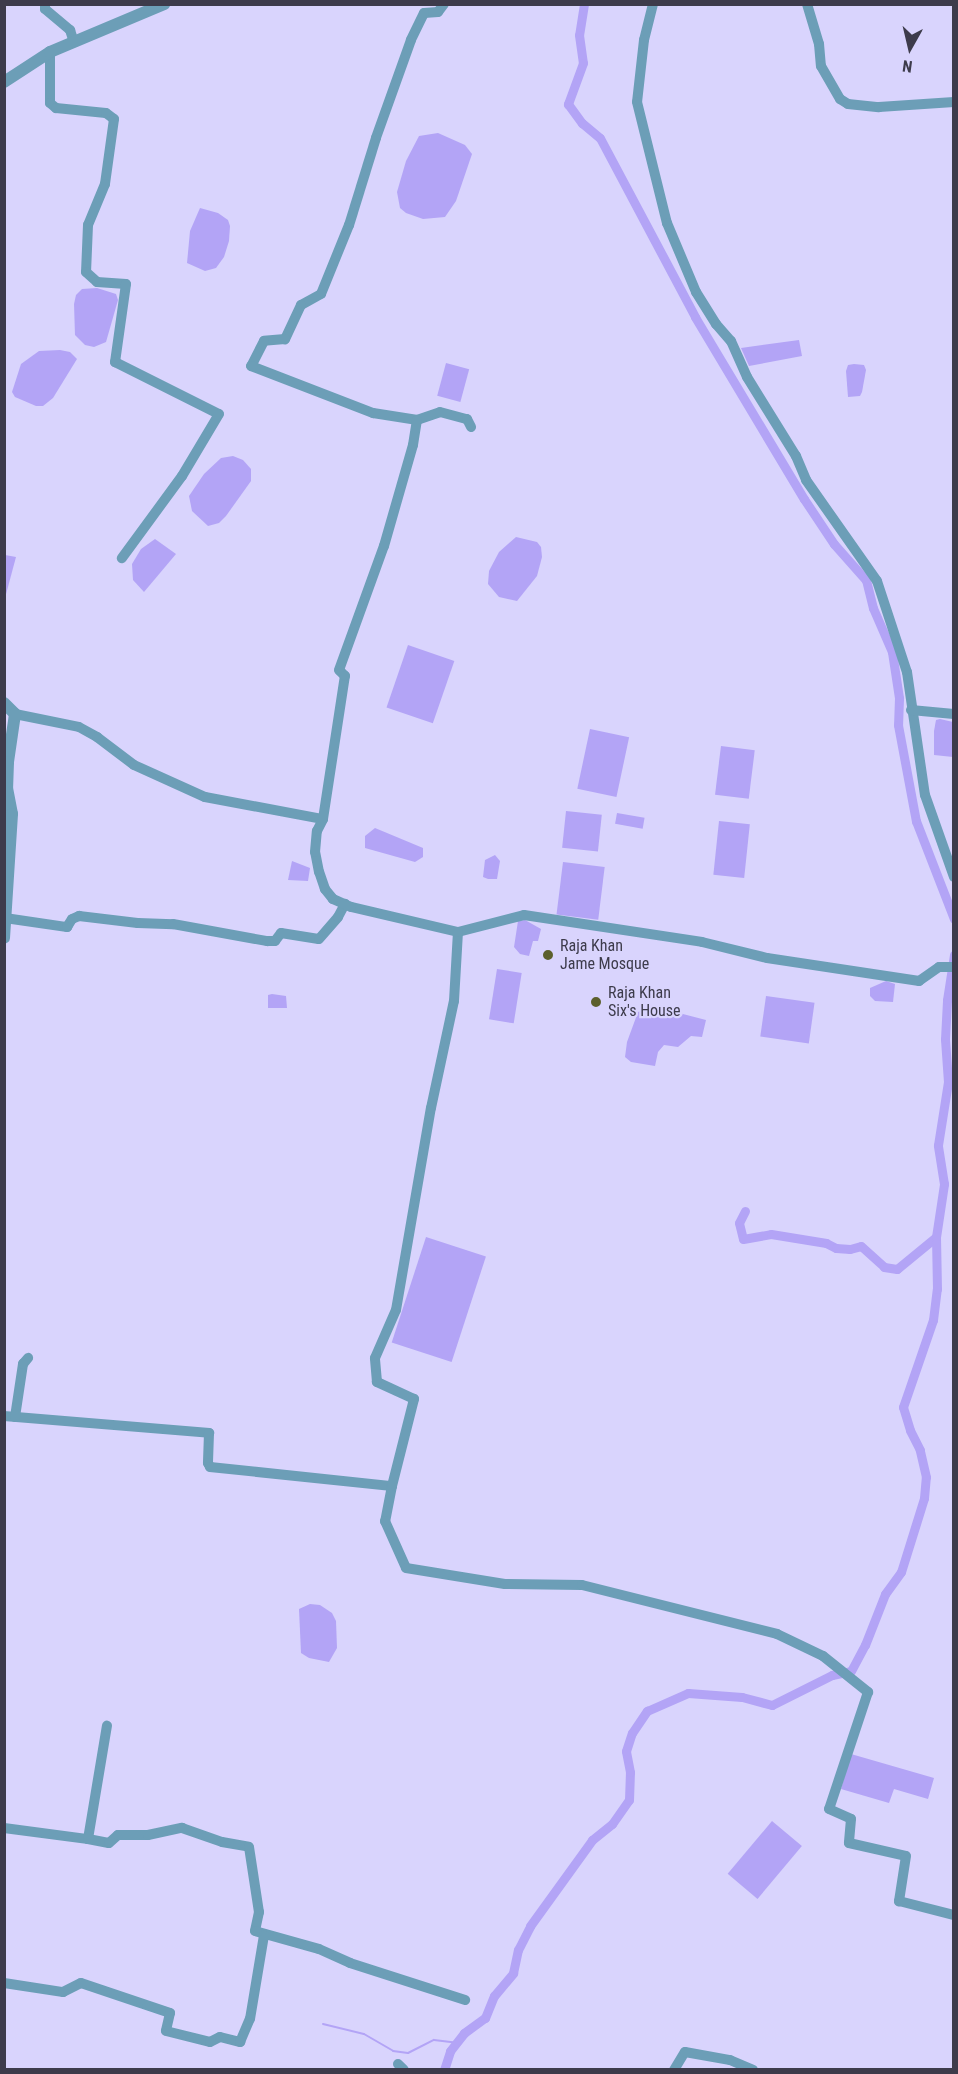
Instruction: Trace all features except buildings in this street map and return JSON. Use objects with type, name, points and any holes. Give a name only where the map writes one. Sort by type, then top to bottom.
[{"type":"street","points":[[45,4],[45,9],[70,30],[74,42]]},
{"type":"street","points":[[4,82],[50,52],[164,4]]},
{"type":"street","points":[[444,4],[438,12],[424,13],[411,40],[376,138],[346,234],[321,294],[301,305],[285,339],[264,341],[251,366],[373,413],[417,420],[440,412],[467,419],[471,427]]},
{"type":"street","points":[[653,4],[644,40],[637,102],[667,223],[696,292],[716,324],[731,341],[747,377],[796,456],[806,480],[877,581],[907,672],[925,795],[954,877]]},
{"type":"street","points":[[807,4],[819,44],[821,66],[840,99],[848,104],[879,107],[954,102]]},
{"type":"street","points":[[50,52],[50,104],[56,108],[106,113],[114,119],[105,184],[88,225],[86,272],[97,282],[126,284],[116,362],[219,414],[182,476],[122,558]]},
{"type":"street","points":[[417,420],[413,445],[384,546],[339,670],[345,676],[323,819],[317,831],[315,852],[318,872],[325,889],[333,899],[458,932],[524,915],[702,942],[767,958],[919,981],[939,967],[954,967]]},
{"type":"street","points":[[4,703],[15,714],[79,728],[97,737],[134,765],[205,796],[323,819]]},
{"type":"street","points":[[911,710],[954,714]]},
{"type":"street","points":[[4,938],[12,814],[7,788],[8,762],[15,714]]},
{"type":"street","points":[[5,918],[67,927],[72,919],[79,916],[138,923],[173,924],[274,941],[281,933],[319,939],[338,917],[345,904]]},
{"type":"street","points":[[458,932],[454,1001],[431,1107],[396,1310],[375,1358],[377,1382],[414,1399],[385,1521],[406,1568],[506,1584],[582,1585],[777,1634],[824,1656],[868,1692],[829,1809],[851,1819],[849,1843],[906,1856],[899,1901],[954,1915]]},
{"type":"street","points":[[28,1359],[23,1364],[10,1417],[209,1433],[208,1463],[215,1469],[392,1486]]},
{"type":"street","points":[[88,1839],[107,1726]]},
{"type":"street","points":[[4,1828],[109,1843],[118,1835],[148,1835],[182,1828],[222,1842],[249,1847],[259,1912],[255,1931],[319,1949],[350,1963],[465,2000]]},
{"type":"street","points":[[4,1983],[63,1992],[81,1983],[170,2013],[166,2031],[210,2042],[220,2037],[240,2042],[250,2019],[264,1935]]},
{"type":"street","points":[[674,2070],[685,2052],[730,2060],[753,2070]]},
{"type":"shaded area","points":[[438,133],[465,145],[472,154],[456,201],[445,217],[423,219],[406,213],[400,208],[397,192],[406,161],[419,136]]},
{"type":"shaded area","points":[[200,208],[218,213],[228,220],[230,226],[229,241],[224,257],[216,268],[205,271],[187,263],[190,231]]},
{"type":"shaded area","points":[[97,288],[116,294],[118,300],[106,342],[94,347],[85,345],[75,335],[74,304],[76,295],[82,289]]},
{"type":"shaded area","points":[[799,340],[802,356],[749,366],[741,348]]},
{"type":"shaded area","points":[[39,351],[70,352],[77,359],[53,398],[43,406],[36,406],[15,397],[12,392],[21,364]]},
{"type":"shaded area","points":[[446,363],[469,369],[460,402],[437,396]]},
{"type":"shaded area","points":[[848,365],[864,365],[866,370],[862,392],[860,396],[848,397],[846,371]]},
{"type":"shaded area","points":[[233,456],[243,460],[251,469],[251,481],[226,516],[219,523],[208,526],[192,511],[189,496],[204,474],[221,458]]},
{"type":"shaded area","points":[[516,537],[537,542],[541,547],[542,557],[537,576],[517,601],[499,597],[488,584],[489,571],[499,552]]},
{"type":"shaded area","points":[[155,539],[176,554],[144,592],[133,580],[132,564],[141,549]]},
{"type":"shaded area","points":[[4,555],[16,557],[5,598]]},
{"type":"shaded area","points":[[408,645],[454,661],[433,723],[387,707]]},
{"type":"shaded area","points":[[936,720],[953,722],[953,757],[934,755],[934,731]]},
{"type":"shaded area","points":[[590,729],[629,737],[616,797],[577,789]]},
{"type":"shaded area","points":[[721,746],[755,750],[749,799],[715,795]]},
{"type":"shaded area","points":[[566,811],[602,815],[598,852],[562,848]]},
{"type":"shaded area","points":[[617,813],[645,818],[643,829],[615,824]]},
{"type":"shaded area","points":[[719,821],[750,824],[744,878],[713,875]]},
{"type":"shaded area","points":[[375,828],[423,848],[423,857],[415,862],[365,848],[365,836]]},
{"type":"shaded area","points":[[495,855],[500,861],[497,879],[483,877],[485,860]]},
{"type":"shaded area","points":[[292,861],[310,868],[308,881],[288,880]]},
{"type":"shaded area","points":[[563,862],[605,867],[598,920],[557,915]]},
{"type":"shaded area","points":[[525,920],[541,929],[538,941],[533,941],[529,956],[520,954],[514,947],[518,921]]},
{"type":"shaded area","points":[[497,969],[522,973],[514,1023],[489,1019]]},
{"type":"shaded area","points":[[886,981],[895,984],[893,1002],[875,1001],[870,996],[870,988]]},
{"type":"shaded area","points":[[268,995],[286,996],[287,1008],[268,1008]]},
{"type":"shaded area","points":[[766,996],[815,1003],[809,1043],[760,1037]]},
{"type":"shaded area","points":[[652,1006],[706,1020],[702,1037],[691,1036],[678,1047],[664,1045],[658,1052],[655,1066],[631,1062],[625,1057],[627,1042],[638,1012]]},
{"type":"shaded area","points":[[426,1237],[486,1256],[452,1362],[392,1343]]},
{"type":"shaded area","points":[[310,1604],[320,1605],[332,1613],[336,1621],[337,1648],[329,1662],[309,1658],[301,1653],[299,1609]]},
{"type":"shaded area","points":[[851,1754],[934,1778],[928,1799],[894,1789],[889,1803],[841,1789]]},
{"type":"shaded area","points":[[772,1821],[802,1846],[758,1899],[728,1874]]},
{"type":"waterway","points":[[584,4],[579,35],[583,63],[568,104],[582,123],[600,138],[695,317],[804,499],[834,544],[866,580],[873,608],[892,652],[899,698],[898,725],[916,821],[954,919]]},
{"type":"waterway","points":[[444,2070],[450,2051],[464,2033],[485,2018],[494,1996],[513,1973],[518,1950],[530,1926],[592,1840],[612,1824],[629,1800],[630,1772],[626,1751],[632,1733],[647,1711],[688,1693],[742,1697],[772,1705],[832,1675],[851,1671],[865,1645],[885,1594],[901,1572],[924,1498],[926,1477],[920,1450],[910,1430],[903,1407],[933,1320],[937,1289],[936,1237],[944,1184],[938,1145],[948,1082],[945,1039],[947,1000],[954,955]]},
{"type":"waterway","points":[[745,1211],[739,1223],[743,1239],[771,1234],[826,1243],[836,1248],[850,1249],[861,1246],[884,1267],[897,1269],[936,1237]]},
{"type":"waterway","points":[[323,2024],[364,2034],[393,2051],[408,2053],[434,2040],[457,2043]]},
{"type":"place","name":"Raja Khan Jame Mosque","points":[[548,955]]},
{"type":"place","name":"Raja Khan Six's House","points":[[596,1002]]}]
